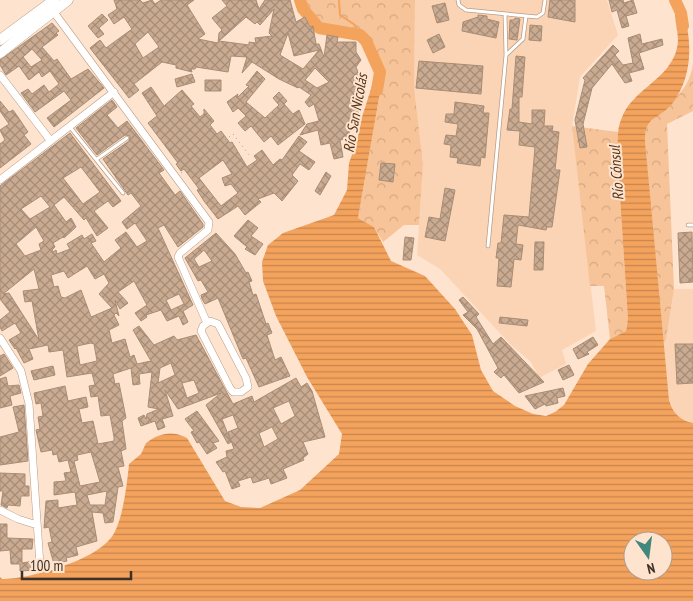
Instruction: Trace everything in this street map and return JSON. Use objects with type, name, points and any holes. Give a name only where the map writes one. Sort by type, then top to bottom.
[{"type":"main road","points":[[0,40],[54,0]]},
{"type":"main road","points":[[0,53],[68,0]]},
{"type":"street","points":[[53,11],[177,176],[210,225],[208,230],[180,252],[178,257],[207,323]]},
{"type":"street","points":[[0,75],[50,140]]},
{"type":"street","points":[[0,180],[114,92]]},
{"type":"street","points":[[215,321],[218,324],[246,378],[248,387],[245,390],[237,393],[230,388],[201,331],[207,323],[215,321]]},
{"type":"street","points":[[0,338],[13,355],[25,385],[32,446],[40,565]]},
{"type":"street","points":[[0,510],[18,519],[37,525]]},
{"type":"lane","points":[[458,0],[459,5],[466,10],[526,16],[540,15],[546,0]]},
{"type":"lane","points":[[488,246],[506,55],[505,14]]},
{"type":"lane","points":[[506,55],[523,39],[526,16]]},
{"type":"lane","points":[[69,126],[123,192]]},
{"type":"lane","points":[[97,159],[126,138]]},
{"type":"lane","points":[[688,226],[693,225]]},
{"type":"path","points":[[177,176],[233,134],[250,156]]},
{"type":"shaded area","points":[[415,0],[607,0],[618,35],[580,77],[572,126],[596,331],[562,350],[566,364],[539,378],[531,362],[510,344],[440,269],[417,255],[423,164],[414,87]]},
{"type":"shaded area","points":[[682,8],[686,20],[689,45],[689,58],[684,82],[672,104],[653,119],[647,127],[645,141],[669,400],[672,409],[677,415],[693,423],[693,601],[0,601],[0,577],[2,579],[14,578],[45,572],[79,560],[105,544],[113,535],[119,520],[124,501],[129,464],[141,454],[146,443],[156,437],[171,433],[187,438],[225,501],[241,507],[260,508],[300,490],[339,454],[342,434],[307,377],[276,316],[263,281],[262,262],[268,245],[283,233],[334,215],[347,190],[349,163],[377,70],[383,75],[358,218],[374,227],[391,261],[425,276],[455,309],[472,335],[481,370],[493,391],[515,406],[533,414],[546,416],[564,405],[588,364],[610,339],[626,331],[628,320],[617,150],[618,131],[626,109],[641,92],[659,77],[673,59],[678,44],[675,13]]},
{"type":"shaded area","points":[[674,289],[693,289],[693,423],[675,414],[669,400],[662,346],[666,340]]},
{"type":"green space","points":[[299,0],[415,0],[414,87],[423,164],[419,225],[404,225],[383,242],[374,227],[358,218],[383,75],[377,70],[365,38],[314,30],[302,11]]},
{"type":"green space","points":[[693,64],[693,111],[667,124],[674,289],[666,340],[662,346],[644,130],[674,100],[686,84]]},
{"type":"green space","points":[[572,126],[618,132],[617,150],[628,320],[626,331],[610,339],[604,286],[590,286]]},
{"type":"building","points":[[114,0],[140,0],[143,3],[152,0],[155,4],[161,0],[194,0],[187,5],[205,34],[198,39],[218,43],[219,33],[222,30],[212,18],[227,6],[222,0],[256,0],[259,9],[265,0],[290,0],[296,22],[305,17],[310,27],[313,26],[316,44],[319,44],[324,57],[327,35],[338,37],[337,42],[356,42],[356,52],[361,60],[356,67],[365,91],[355,94],[359,112],[354,113],[355,118],[353,118],[356,129],[349,131],[350,138],[340,140],[343,157],[334,159],[330,143],[321,145],[318,130],[300,135],[307,124],[319,121],[314,104],[309,107],[305,102],[311,95],[299,87],[279,79],[252,62],[242,73],[247,57],[231,56],[228,72],[196,67],[191,69],[192,72],[176,68],[176,65],[162,62],[134,84],[139,90],[129,98],[90,48],[100,40],[106,48],[132,29],[124,17],[114,24],[108,15],[117,9]],"holes":[[[274,9],[269,33],[272,36],[255,38],[256,43],[249,42],[249,45],[219,41],[246,17],[255,24],[257,22],[260,25]],[[148,32],[159,47],[143,58],[135,44]],[[288,33],[294,56],[319,50],[303,69],[280,55]],[[315,68],[329,82],[317,88],[305,80]]]},
{"type":"building","points":[[550,0],[575,0],[575,22],[548,17]]},
{"type":"building","points":[[609,0],[623,0],[624,3],[633,0],[637,13],[626,16],[629,26],[622,28],[617,10],[612,12]]},
{"type":"building","points":[[445,3],[449,20],[437,23],[432,6]]},
{"type":"building","points":[[102,14],[108,20],[99,28],[104,34],[98,38],[88,26]]},
{"type":"building","points":[[478,15],[487,16],[487,19],[499,22],[496,38],[462,31],[463,22],[478,17]]},
{"type":"building","points":[[520,19],[517,40],[509,39],[510,20]]},
{"type":"building","points":[[52,23],[59,31],[56,33],[58,35],[42,47],[54,61],[57,59],[71,79],[88,69],[104,88],[54,127],[47,118],[71,100],[64,91],[35,112],[21,93],[28,89],[32,94],[44,85],[49,92],[59,84],[50,71],[42,77],[39,72],[29,80],[19,66],[6,75],[0,65],[0,60]],"holes":[[[32,49],[42,60],[31,67],[23,57]]]},
{"type":"building","points":[[530,25],[542,26],[541,41],[529,40]]},
{"type":"building","points":[[439,34],[445,47],[433,53],[427,40]]},
{"type":"building","points":[[640,34],[642,44],[662,39],[663,45],[639,53],[644,69],[629,73],[632,81],[625,83],[612,64],[592,88],[583,124],[587,147],[580,148],[575,120],[585,80],[583,78],[613,45],[619,51],[615,55],[623,65],[633,63],[628,38]]},
{"type":"building","points":[[516,56],[525,57],[522,97],[519,97],[519,122],[532,124],[532,110],[545,110],[544,126],[553,126],[552,131],[559,132],[555,170],[560,170],[552,227],[547,227],[546,230],[518,225],[516,244],[523,245],[521,260],[514,259],[511,287],[497,286],[499,258],[496,258],[498,243],[501,243],[504,215],[529,217],[535,147],[519,145],[520,131],[507,130],[510,109],[512,109]]},
{"type":"building","points":[[419,61],[483,66],[481,94],[416,88]]},
{"type":"building","points":[[257,71],[265,79],[246,102],[265,118],[279,105],[273,98],[279,92],[287,101],[284,104],[293,114],[299,110],[305,124],[278,145],[271,136],[264,142],[251,126],[245,131],[238,123],[246,116],[238,108],[233,112],[227,102],[238,94],[237,98],[249,86],[246,85]]},
{"type":"building","points":[[192,74],[195,82],[177,87],[175,79]]},
{"type":"building","points":[[205,80],[221,80],[221,91],[205,91]]},
{"type":"building","points":[[151,87],[164,106],[182,90],[194,104],[191,106],[200,117],[204,114],[204,109],[214,121],[210,125],[217,134],[221,131],[230,143],[232,142],[247,167],[257,160],[254,156],[262,150],[273,165],[280,159],[282,160],[299,136],[307,142],[299,151],[315,162],[309,170],[300,164],[292,175],[298,181],[282,201],[274,193],[258,199],[261,202],[245,215],[238,206],[218,219],[197,190],[199,189],[184,169],[181,171],[176,164],[178,163],[148,123],[157,116],[142,93]],"holes":[[[223,160],[232,174],[222,178],[225,186],[231,184],[238,193],[221,206],[199,178]]]},
{"type":"building","points":[[112,100],[117,107],[107,115],[118,128],[127,121],[164,170],[159,173],[175,195],[180,191],[203,224],[203,227],[178,247],[164,225],[158,228],[193,305],[183,311],[188,322],[183,325],[179,316],[167,321],[161,310],[146,315],[147,317],[141,321],[135,313],[147,305],[134,281],[118,292],[128,303],[120,309],[115,300],[119,316],[116,313],[114,315],[119,325],[109,330],[112,343],[125,339],[130,357],[134,355],[137,364],[151,361],[133,330],[139,326],[154,345],[174,336],[177,340],[196,335],[233,404],[252,396],[254,402],[296,378],[301,387],[307,383],[312,391],[325,437],[303,442],[308,454],[303,458],[304,460],[283,469],[287,478],[271,484],[269,478],[253,483],[251,477],[238,481],[240,486],[232,489],[225,471],[223,472],[216,462],[227,457],[226,451],[234,449],[228,432],[238,428],[233,415],[222,419],[231,442],[228,444],[206,405],[221,393],[178,409],[165,390],[173,416],[162,419],[165,427],[158,430],[155,421],[141,426],[138,418],[144,415],[146,419],[147,414],[159,409],[148,407],[152,372],[139,374],[140,384],[133,385],[131,368],[113,374],[115,384],[119,383],[126,418],[122,421],[126,449],[121,451],[124,466],[118,467],[123,486],[118,487],[113,522],[105,523],[103,513],[92,512],[97,541],[76,547],[78,555],[66,558],[67,561],[54,564],[48,543],[52,542],[49,527],[44,528],[46,501],[58,500],[58,508],[77,505],[75,492],[54,495],[54,482],[66,481],[64,473],[71,472],[68,460],[59,462],[57,454],[53,455],[52,450],[41,452],[36,430],[40,429],[38,417],[43,416],[41,403],[36,404],[34,393],[65,386],[68,401],[86,397],[88,407],[79,409],[82,423],[93,421],[98,444],[114,441],[114,437],[110,415],[101,416],[98,396],[91,397],[89,386],[95,385],[92,373],[67,377],[63,350],[49,352],[48,345],[29,349],[33,359],[24,363],[9,340],[21,333],[15,323],[2,331],[0,327],[0,320],[10,312],[0,299],[0,186],[70,133],[121,201],[113,207],[108,201],[94,211],[108,228],[97,236],[86,218],[84,220],[64,197],[54,205],[66,222],[71,218],[76,227],[64,238],[53,243],[55,247],[52,250],[53,252],[56,250],[57,254],[70,249],[67,244],[82,235],[84,239],[92,234],[96,241],[91,243],[104,262],[121,248],[115,240],[126,232],[137,247],[147,241],[135,223],[127,229],[122,222],[141,206],[131,193],[128,195],[103,159],[129,141],[130,136],[125,135],[97,155],[76,128]],"holes":[[[81,167],[100,192],[83,204],[63,178]],[[41,196],[50,207],[30,219],[21,209]],[[36,227],[44,241],[39,244],[41,250],[25,256],[16,244]],[[87,266],[95,279],[104,274],[109,283],[99,294],[112,308],[91,317],[81,290],[65,298],[61,297],[58,286],[54,287],[51,275],[64,271],[68,278]],[[34,269],[39,289],[23,291],[25,302],[32,301],[39,340],[9,293],[3,294]],[[179,294],[184,304],[171,310],[166,300]],[[94,344],[97,361],[80,365],[77,346]],[[171,363],[175,375],[158,383],[160,368]],[[194,380],[199,393],[187,398],[182,383]],[[289,401],[295,416],[281,424],[273,408]],[[272,427],[278,439],[264,447],[259,433]],[[91,452],[100,482],[80,486],[74,461],[78,460],[77,455]],[[107,491],[105,505],[90,505],[87,495]]]},
{"type":"building","points":[[0,101],[9,112],[13,110],[28,132],[24,135],[31,144],[0,168],[0,144],[5,140],[0,130],[9,124],[0,111]]},
{"type":"building","points":[[455,102],[484,106],[483,113],[489,113],[485,158],[481,157],[480,166],[457,163],[458,158],[450,157],[451,145],[444,144],[446,135],[456,136],[458,124],[445,122],[446,114],[454,114]]},
{"type":"building","points":[[381,163],[395,164],[393,182],[379,180]]},
{"type":"building","points":[[326,172],[331,176],[320,195],[315,191]]},
{"type":"building","points":[[445,188],[455,190],[445,241],[425,237],[429,217],[440,219]]},
{"type":"building","points":[[248,220],[258,228],[251,236],[263,244],[255,255],[245,249],[247,247],[234,236]]},
{"type":"building","points":[[692,232],[693,282],[680,283],[678,233]]},
{"type":"building","points":[[216,233],[235,254],[246,273],[248,272],[252,281],[249,282],[253,295],[256,294],[266,324],[268,323],[272,333],[267,335],[275,360],[281,357],[290,376],[259,387],[246,358],[243,359],[218,298],[205,304],[201,295],[208,292],[201,280],[198,281],[185,258]],"holes":[[[204,250],[212,261],[199,267],[194,259]]]},
{"type":"building","points":[[405,237],[414,238],[411,260],[403,260]]},
{"type":"building","points":[[535,242],[544,242],[543,270],[534,270]]},
{"type":"building","points":[[463,297],[479,314],[476,317],[493,344],[501,337],[544,382],[519,393],[504,375],[501,378],[494,372],[498,368],[477,329],[463,315],[468,312],[459,300]]},
{"type":"building","points":[[500,317],[528,320],[527,326],[499,323]]},
{"type":"building","points":[[593,337],[598,345],[587,352],[589,354],[578,359],[573,349]]},
{"type":"building","points":[[675,344],[693,344],[693,383],[677,384]]},
{"type":"building","points":[[4,354],[13,368],[0,376],[0,356]]},
{"type":"building","points":[[569,365],[574,375],[563,380],[558,370]]},
{"type":"building","points":[[53,366],[55,375],[34,380],[31,371]]},
{"type":"building","points":[[6,377],[8,386],[19,385],[21,393],[10,396],[12,405],[0,408],[0,379]]},
{"type":"building","points":[[563,388],[565,396],[557,398],[558,403],[546,406],[545,404],[535,409],[525,396]]},
{"type":"building","points":[[24,405],[28,461],[0,465],[0,437],[19,432],[13,407]]},
{"type":"building","points":[[197,411],[219,441],[213,443],[217,448],[207,454],[199,442],[197,443],[191,432],[194,431],[185,419]]},
{"type":"building","points":[[0,473],[25,474],[25,486],[29,486],[29,496],[21,496],[20,506],[8,505],[7,508],[1,505],[3,491],[0,491]]},
{"type":"building","points":[[0,524],[7,524],[7,538],[33,539],[32,549],[22,549],[22,563],[34,561],[35,570],[20,571],[20,564],[11,564],[10,550],[0,551]]},
{"type":"waterway","name":"Río San Nicolás","points":[[300,0],[303,9],[319,28],[360,35],[366,41],[380,72],[377,90]]},
{"type":"waterway","name":"Río Cónsul","points":[[675,0],[681,13],[683,26]]},
{"type":"waterway","points":[[339,1],[340,15],[355,25],[360,35]]}]
